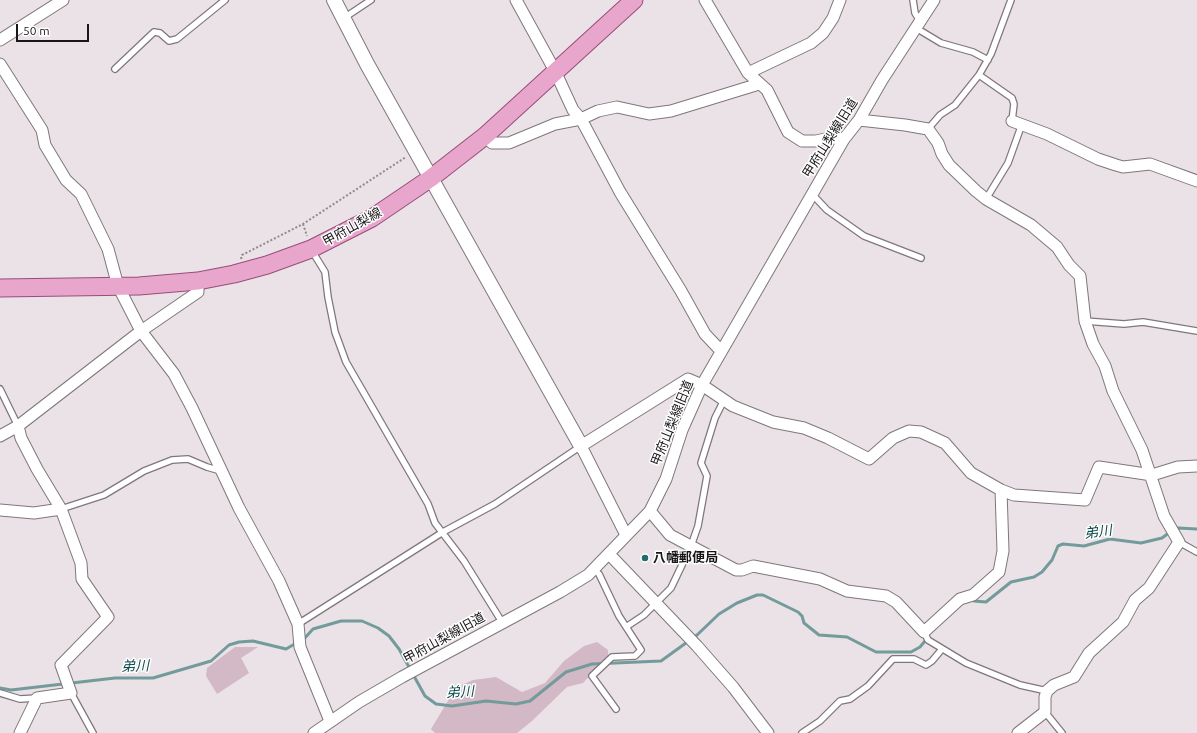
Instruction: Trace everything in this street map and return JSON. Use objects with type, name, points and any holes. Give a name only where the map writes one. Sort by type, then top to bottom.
[{"type":"main road","name":"甲府山梨線","points":[[0,288],[118,286],[198,280],[234,274],[267,266],[311,249],[372,218],[431,178],[485,136],[634,0]]},
{"type":"street","points":[[0,40],[63,0]]},
{"type":"street","points":[[334,0],[367,64],[581,446],[626,535]]},
{"type":"street","points":[[516,0],[555,71],[573,110],[581,119],[620,192],[681,291],[705,334],[721,351]]},
{"type":"street","points":[[705,0],[748,73],[767,90],[788,132],[802,141],[816,141],[830,138],[844,139]]},
{"type":"street","points":[[748,73],[811,43],[823,33],[833,18],[840,0]]},
{"type":"street","name":"甲府山梨線旧道","points":[[314,733],[330,721],[402,677],[560,592],[588,575],[650,511],[666,479],[682,430],[702,385],[844,139],[859,120],[882,80],[934,0]]},
{"type":"street","points":[[0,64],[42,130],[45,145],[66,180],[82,194],[108,249],[118,286],[141,331],[174,374],[221,471],[279,581],[298,628],[300,647],[330,721]]},
{"type":"street","points":[[485,136],[492,143],[509,143],[555,124],[581,119],[598,111],[617,107],[648,114],[671,111],[759,84]]},
{"type":"street","points":[[859,120],[928,129],[938,143],[942,154],[949,165],[986,199],[1031,225],[1057,247],[1080,276],[1085,321],[1093,344],[1105,366],[1113,391],[1142,450],[1152,475],[1164,516],[1176,535],[1149,588],[1135,600],[1124,622],[1089,653],[1074,677],[1054,685],[1047,691],[1045,697],[1045,712],[1018,733]]},
{"type":"street","points":[[1017,123],[1116,165],[1123,167],[1150,164],[1197,181]]},
{"type":"street","points":[[0,436],[18,426],[141,331],[198,292],[198,280]]},
{"type":"street","points":[[581,446],[688,379],[702,385],[724,400],[773,422],[804,428],[828,438],[869,459],[893,438],[909,431],[921,432],[945,444],[971,473],[1001,490],[1014,495],[1085,500],[1099,467],[1152,475],[1178,467],[1197,466]]},
{"type":"street","points":[[18,426],[21,438],[61,510],[81,563],[82,579],[108,617],[61,665],[70,691],[37,698],[20,733]]},
{"type":"street","points":[[650,511],[670,535],[736,570],[742,570],[750,566],[769,568],[820,579],[847,591],[886,596],[896,602],[924,632],[960,599],[974,595],[999,572],[1003,550],[1001,490]]},
{"type":"street","points":[[0,510],[34,513],[61,510]]},
{"type":"street","points":[[609,554],[697,646],[733,687],[768,733]]},
{"type":"lane","points":[[115,69],[154,32],[160,33],[169,41],[177,39],[225,0]]},
{"type":"lane","points":[[344,18],[371,0]]},
{"type":"lane","points":[[913,0],[914,14],[918,24],[941,43],[973,52],[988,60]]},
{"type":"lane","points":[[928,129],[940,115],[955,105],[980,75],[988,60],[1011,0]]},
{"type":"lane","points":[[980,75],[1012,98],[1017,123],[1008,163],[986,199]]},
{"type":"lane","points":[[812,194],[827,210],[864,236],[921,258]]},
{"type":"lane","points":[[311,249],[325,272],[335,332],[346,362],[428,504],[435,523],[464,561],[502,622]]},
{"type":"lane","points":[[1085,321],[1124,324],[1143,322],[1197,331]]},
{"type":"lane","points":[[0,389],[18,426]]},
{"type":"lane","points":[[626,627],[656,604],[671,588],[691,546],[698,526],[707,476],[701,462],[715,418],[724,400]]},
{"type":"lane","points":[[298,628],[443,532],[495,504],[581,446]]},
{"type":"lane","points":[[61,510],[104,495],[144,471],[172,460],[188,459],[207,468],[221,471]]},
{"type":"lane","points":[[1176,535],[1197,552]]},
{"type":"lane","points":[[593,570],[599,574],[626,627],[641,650],[640,653],[635,656],[612,657],[592,676],[616,709]]},
{"type":"lane","points":[[924,632],[928,640],[966,663],[1020,685],[1047,691]]},
{"type":"lane","points":[[802,733],[820,720],[840,701],[850,699],[868,686],[893,659],[914,659],[926,665],[932,661],[942,648]]},
{"type":"lane","points":[[70,691],[93,733]]},
{"type":"lane","points":[[0,693],[20,699],[37,698]]},
{"type":"lane","points":[[1045,712],[1062,733]]},
{"type":"path","points":[[234,274],[242,255],[303,224],[400,160],[417,151]]},
{"type":"shaded area","points":[[597,642],[608,650],[608,656],[583,683],[567,687],[532,721],[517,733],[435,733],[431,729],[449,699],[459,686],[473,680],[496,677],[522,692],[545,683],[564,661],[584,646]]},
{"type":"shaded area","points":[[235,647],[258,647],[241,658],[249,673],[217,694],[206,676],[207,668]]},
{"type":"waterway","name":"弟川","points":[[1175,529],[1197,529]]},
{"type":"waterway","name":"弟川","points":[[974,601],[986,602],[1011,582],[1034,577],[1042,572],[1052,560],[1058,546],[1063,544],[1084,546],[1110,539],[1141,543],[1162,538],[1170,532]]},
{"type":"waterway","name":"弟川","points":[[303,640],[313,629],[341,621],[362,621],[378,628],[389,636],[399,649],[425,696],[436,704],[452,706],[486,701],[516,704],[530,701],[566,672],[592,664],[661,661],[697,635],[719,614],[737,603],[757,595],[763,595],[798,612],[802,616],[804,623],[819,635],[847,637],[876,652],[911,652],[920,647],[925,641]]},
{"type":"waterway","name":"弟川","points":[[0,688],[11,690],[115,678],[153,678],[211,661],[229,645],[239,642],[253,641],[286,649],[298,642]]},
{"type":"place","name":"八幡郵便局","points":[[645,558]]}]
